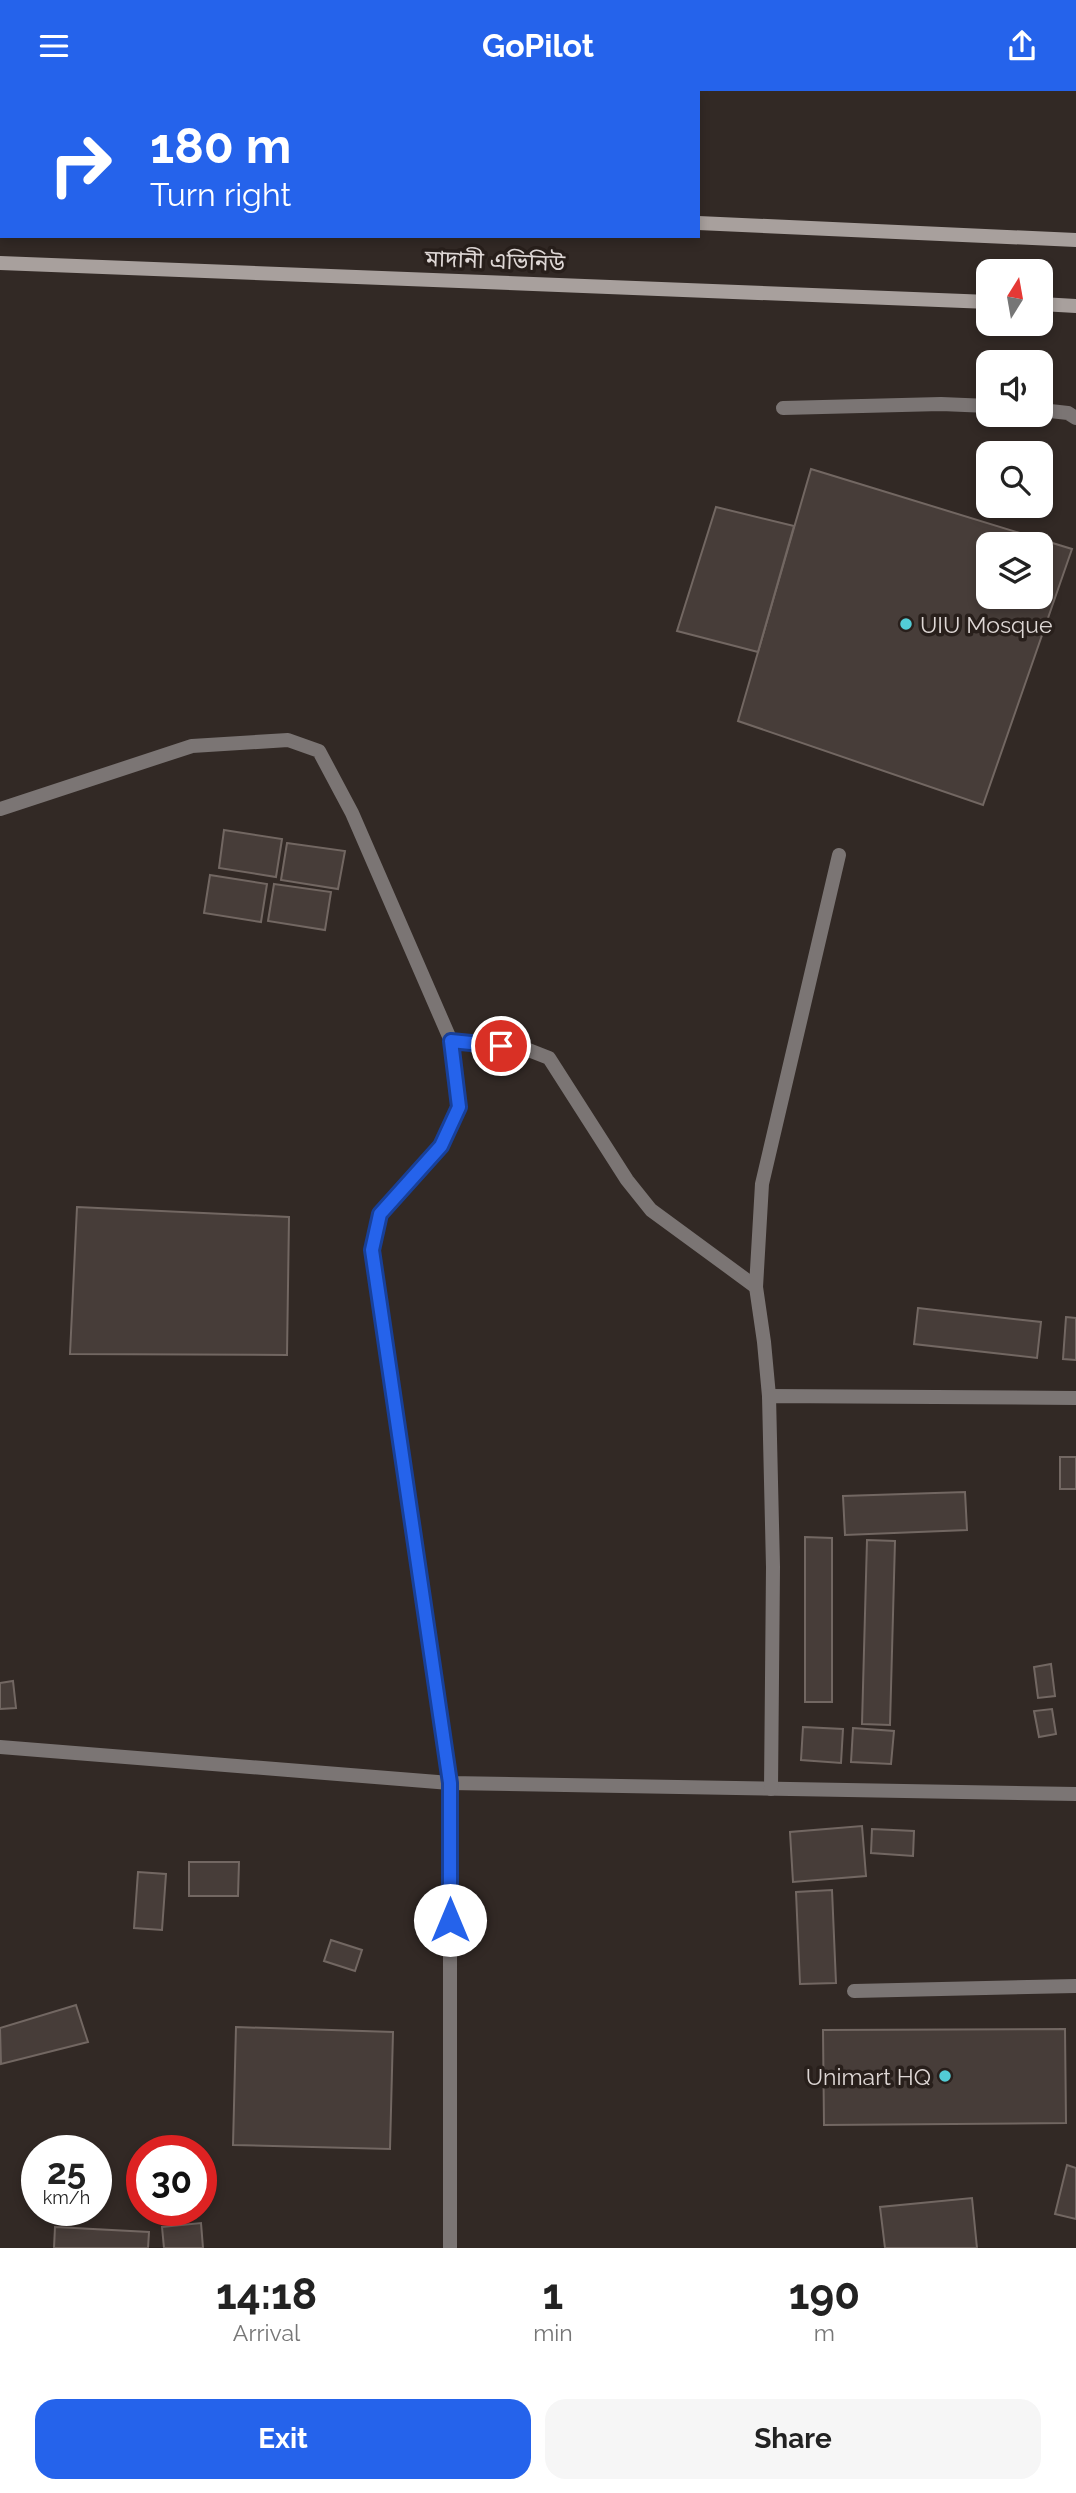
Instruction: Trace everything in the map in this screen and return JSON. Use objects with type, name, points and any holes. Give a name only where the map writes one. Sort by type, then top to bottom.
[{"type":"main road","points":[[700,223],[1076,240]]},
{"type":"main road","name":"মাদানী এভিনিউ","points":[[0,263],[976,301]]},
{"type":"main road","points":[[1054,305],[1076,306]]},
{"type":"street","points":[[783,408],[976,405]]},
{"type":"street","points":[[1053,411],[1068,413],[1076,418]]},
{"type":"street","points":[[0,809],[192,746],[288,740],[319,751],[352,813],[451,1041],[459,1107],[441,1146],[380,1214],[372,1250],[450,1783],[450,2248]]},
{"type":"street","points":[[771,1789],[773,1567],[769,1396],[756,1286],[762,1184],[839,855]]},
{"type":"street","points":[[451,1041],[526,1049],[549,1059],[627,1179],[651,1210],[756,1286]]},
{"type":"street","points":[[769,1396],[1076,1398]]},
{"type":"street","points":[[0,1748],[450,1783],[1076,1794]]},
{"type":"street","points":[[855,1991],[1076,1986]]},
{"type":"building","name":"UIU Mosque","points":[[811,469],[1017,532],[976,532],[976,609],[1051,609],[983,805],[738,721]]},
{"type":"building","points":[[716,507],[794,526],[758,652],[677,631]]},
{"type":"building","name":"UIU Mosque","points":[[1053,543],[1072,549],[1053,604]]},
{"type":"building","points":[[224,830],[282,839],[276,877],[219,868]]},
{"type":"building","points":[[287,843],[345,851],[338,889],[281,880]]},
{"type":"building","points":[[210,875],[267,884],[261,922],[204,913]]},
{"type":"building","points":[[274,884],[331,892],[325,930],[268,921]]},
{"type":"building","points":[[77,1207],[289,1217],[287,1355],[70,1354]]},
{"type":"building","points":[[918,1308],[1041,1322],[1037,1358],[914,1344]]},
{"type":"building","points":[[1066,1317],[1076,1318],[1076,1360],[1063,1359]]},
{"type":"building","points":[[1060,1457],[1076,1457],[1076,1489],[1060,1489]]},
{"type":"building","points":[[965,1492],[967,1530],[845,1535],[843,1496]]},
{"type":"building","points":[[805,1537],[832,1538],[832,1702],[805,1702]]},
{"type":"building","points":[[867,1540],[895,1541],[890,1725],[862,1724]]},
{"type":"building","points":[[1051,1664],[1055,1696],[1038,1698],[1034,1667]]},
{"type":"building","points":[[13,1681],[16,1708],[0,1709],[0,1683]]},
{"type":"building","points":[[1052,1709],[1056,1734],[1039,1737],[1034,1711]]},
{"type":"building","points":[[803,1727],[843,1729],[841,1763],[801,1760]]},
{"type":"building","points":[[853,1728],[894,1731],[891,1764],[851,1762]]},
{"type":"building","points":[[862,1826],[866,1876],[793,1882],[790,1832]]},
{"type":"building","points":[[872,1829],[914,1831],[913,1856],[871,1853]]},
{"type":"building","points":[[189,1862],[239,1862],[238,1896],[189,1896]]},
{"type":"building","points":[[138,1872],[166,1874],[162,1930],[134,1928]]},
{"type":"building","points":[[832,1890],[836,1983],[800,1984],[796,1892]]},
{"type":"building","points":[[331,1940],[362,1950],[355,1971],[324,1961]]},
{"type":"building","points":[[76,2005],[88,2042],[1,2064],[0,2028]]},
{"type":"building","points":[[236,2027],[393,2032],[390,2149],[233,2145]]},
{"type":"building","name":"Unimart HQ","points":[[1065,2029],[1066,2123],[824,2125],[823,2030]]},
{"type":"building","points":[[1067,2165],[1076,2168],[1076,2219],[1055,2214]]},
{"type":"building","points":[[972,2198],[977,2248],[885,2248],[880,2207]]},
{"type":"building","points":[[201,2226],[203,2248],[164,2248],[162,2227]]},
{"type":"building","points":[[55,2227],[149,2232],[148,2248],[54,2248]]},
{"type":"place","name":"UIU Mosque","points":[[906,624]]},
{"type":"place","name":"Unimart HQ","points":[[945,2076]]},
{"type":"route","points":[[450,1920],[450,1783],[372,1250],[380,1214],[441,1146],[459,1107],[451,1041],[501,1046]]}]
